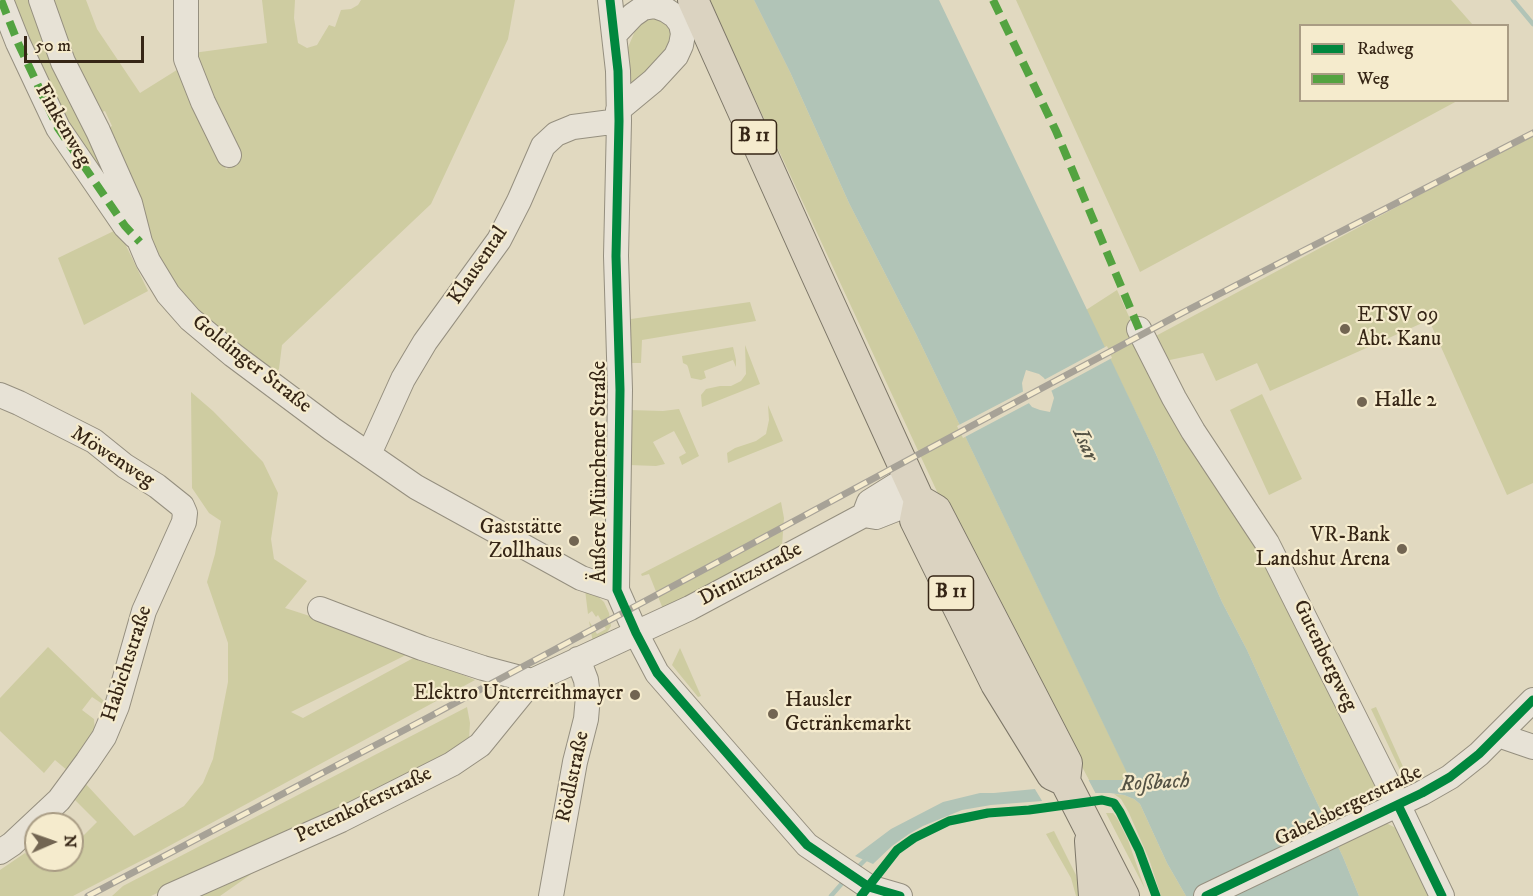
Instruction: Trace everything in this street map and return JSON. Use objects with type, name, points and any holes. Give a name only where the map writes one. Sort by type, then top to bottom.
[{"type":"main road","name":"B 11","points":[[693,0],[914,489],[936,510],[1067,763],[1065,781],[1124,896]]},
{"type":"main road","points":[[1087,825],[1094,896]]},
{"type":"street","name":"Finkenweg","points":[[2,0],[18,43],[58,128],[125,226],[140,242]]},
{"type":"street","name":"Goldinger Straße","points":[[41,0],[63,62],[98,131],[130,203],[140,242],[148,261],[168,294],[190,319],[232,355],[416,487],[581,578],[617,590]]},
{"type":"street","points":[[186,0],[186,59],[203,102],[229,155]]},
{"type":"street","name":"Äußere Münchener Straße","points":[[610,0],[618,71],[616,256],[620,390],[617,590],[657,674],[807,845],[864,888],[900,896]]},
{"type":"street","points":[[615,34],[642,8],[655,6],[675,16],[681,24],[683,34],[676,56],[618,115]]},
{"type":"street","name":"Klausental","points":[[369,454],[403,380],[425,342],[499,240],[543,146],[556,134],[618,115]]},
{"type":"street","name":"Gutenbergweg","points":[[1140,329],[1193,431],[1267,543],[1442,896]]},
{"type":"street","name":"Möwenweg","points":[[0,395],[94,441],[182,506],[185,513]]},
{"type":"street","name":"Dirnitzstraße","points":[[636,633],[766,568],[864,515],[869,502],[914,489]]},
{"type":"street","name":"Habichtstraße","points":[[0,852],[12,844],[59,800],[104,737],[117,706],[144,610],[184,522],[185,513]]},
{"type":"street","points":[[320,609],[431,651],[532,681]]},
{"type":"street","name":"Pettenkoferstraße","points":[[170,896],[341,820],[452,764],[480,745],[532,681],[636,633]]},
{"type":"street","name":"Rödlstraße","points":[[551,896],[575,762],[586,719],[588,696],[586,680],[578,659]]},
{"type":"street","name":"Gabelsbergerstraße","points":[[1206,896],[1422,794],[1450,777],[1479,754],[1533,700]]},
{"type":"street","points":[[1498,735],[1533,747]]},
{"type":"shaded area","points":[[10,0],[30,0],[128,221],[54,104]]},
{"type":"shaded area","points":[[49,0],[86,0],[97,29],[140,93],[180,68],[226,169],[237,164],[193,53],[267,43],[262,0],[295,0],[294,18],[298,43],[307,48],[317,45],[329,25],[335,27],[341,10],[351,9],[361,0],[515,0],[508,39],[431,204],[282,345],[279,369],[275,374],[202,316],[169,282],[107,129],[112,126],[105,111],[97,114]]},
{"type":"shaded area","points":[[709,0],[754,0],[790,72],[849,203],[916,334],[1127,772],[1126,778],[1089,780],[940,498]]},
{"type":"shaded area","points":[[1016,0],[1451,0],[1472,24],[1299,24],[1299,102],[1455,102],[1140,272]]},
{"type":"shaded area","points":[[649,15],[672,25],[675,41],[634,82],[627,82],[626,52],[635,31]]},
{"type":"shaded area","points":[[1533,134],[1533,483],[1507,495],[1429,320],[1270,391],[1257,363],[1216,381],[1203,353],[1165,361],[1152,338]]},
{"type":"shaded area","points":[[118,229],[148,291],[84,325],[58,258]]},
{"type":"shaded area","points":[[1117,290],[1145,352],[1259,542],[1378,789],[1377,799],[1370,806],[1379,824],[1386,823],[1398,829],[1431,896],[1359,896],[1155,452],[1086,310]]},
{"type":"shaded area","points":[[750,302],[756,321],[642,340],[641,363],[631,363],[631,319]]},
{"type":"shaded area","points":[[745,345],[760,384],[702,407],[701,395],[706,389],[731,386],[741,381],[746,374]]},
{"type":"shaded area","points":[[733,347],[736,367],[733,360],[704,371],[706,378],[701,380],[691,378],[687,365],[683,363],[682,356]]},
{"type":"shaded area","points":[[191,392],[263,462],[278,493],[271,539],[274,559],[307,581],[285,608],[406,647],[406,655],[291,712],[303,718],[417,656],[475,680],[73,896],[0,896],[0,870],[24,854],[24,872],[84,872],[84,835],[97,822],[71,796],[84,782],[134,836],[184,806],[203,783],[213,759],[228,682],[228,643],[207,582],[221,521],[209,513],[192,488]]},
{"type":"shaded area","points":[[1262,394],[1302,479],[1269,495],[1230,410]]},
{"type":"shaded area","points":[[768,405],[783,441],[728,463],[727,453],[756,441],[766,434],[769,420]]},
{"type":"shaded area","points":[[679,409],[699,456],[682,465],[679,457],[686,453],[674,431],[653,442],[665,464],[629,465],[629,410]]},
{"type":"shaded area","points":[[781,502],[784,518],[782,546],[663,609],[649,574],[642,576],[641,574]]},
{"type":"shaded area","points":[[585,590],[604,602],[611,626],[605,636],[593,643],[589,621],[597,634],[606,629],[598,615],[596,617],[592,611],[588,614]]},
{"type":"shaded area","points":[[48,647],[106,703],[104,705],[92,697],[82,710],[94,719],[95,731],[68,771],[55,760],[44,773],[0,731],[0,698]]},
{"type":"shaded area","points":[[680,648],[701,696],[698,697],[672,665]]},
{"type":"shaded area","points":[[467,707],[470,723],[469,739],[457,752],[151,896],[112,896],[123,886]]},
{"type":"shaded area","points":[[1376,707],[1405,771],[1402,774],[1371,709]]},
{"type":"shaded area","points":[[1114,794],[1124,795],[1140,804],[1167,863],[1186,896],[1161,896],[1149,859],[1129,813],[1121,799]]},
{"type":"shaded area","points":[[1106,813],[1113,813],[1117,818],[1128,840],[1145,889]]},
{"type":"shaded area","points":[[1054,831],[1076,875],[1081,896],[1076,896],[1071,878],[1046,834]]},
{"type":"shaded area","points":[[270,861],[220,896],[190,896]]},
{"type":"water","name":"Isar","points":[[754,0],[939,0],[1155,452],[1359,896],[1186,896],[1167,863],[1140,804],[1124,795],[1110,793],[962,810],[909,834],[873,864],[855,856],[891,829],[943,802],[980,793],[1035,789],[1089,780],[1121,780],[1126,778],[1127,773],[916,334],[849,203],[790,72]],"holes":[[[1026,370],[1044,378],[1054,398],[1050,412],[1032,407],[1023,392],[1022,383]]]},
{"type":"pier","points":[[1107,346],[1112,358],[1049,392],[1042,381]]},
{"type":"pier","points":[[1026,390],[1031,402],[963,438],[957,426]]},
{"type":"pier","name":"Roßbach","points":[[1087,777],[1097,796],[1044,804],[1033,786]]},
{"type":"waterway","points":[[1513,0],[1533,24]]},
{"type":"waterway","name":"Roßbach","points":[[855,870],[868,857]]},
{"type":"waterway","name":"Roßbach","points":[[831,896],[845,880]]},
{"type":"railway","points":[[88,896],[429,717],[1182,313],[1533,133]]},
{"type":"marked path","points":[[1,0],[18,43],[58,128],[125,226],[140,242]]},
{"type":"marked path","points":[[993,0],[1056,131],[1139,329]]},
{"type":"cycle path","points":[[610,0],[618,71],[619,121],[616,256],[620,390],[617,590],[657,673],[807,845],[869,887],[900,896]]},
{"type":"cycle path","points":[[1206,896],[1422,793],[1450,777],[1479,754],[1533,700]]},
{"type":"cycle path","points":[[861,896],[897,850],[914,838],[949,821],[988,813],[1102,800],[1114,803],[1120,812],[1139,850],[1156,896]]},
{"type":"cycle path","points":[[1398,805],[1442,896]]},
{"type":"place","name":"ETSV 09 Abt. Kanu","points":[[1345,329]]},
{"type":"place","name":"Halle 2","points":[[1362,402]]},
{"type":"place","name":"Gaststätte Zollhaus","points":[[574,541]]},
{"type":"place","name":"VR-Bank Landshut Arena","points":[[1402,549]]},
{"type":"place","name":"Elektro Unterreithmayer","points":[[635,695]]},
{"type":"place","name":"Hausler Getränkemarkt","points":[[773,714]]}]
